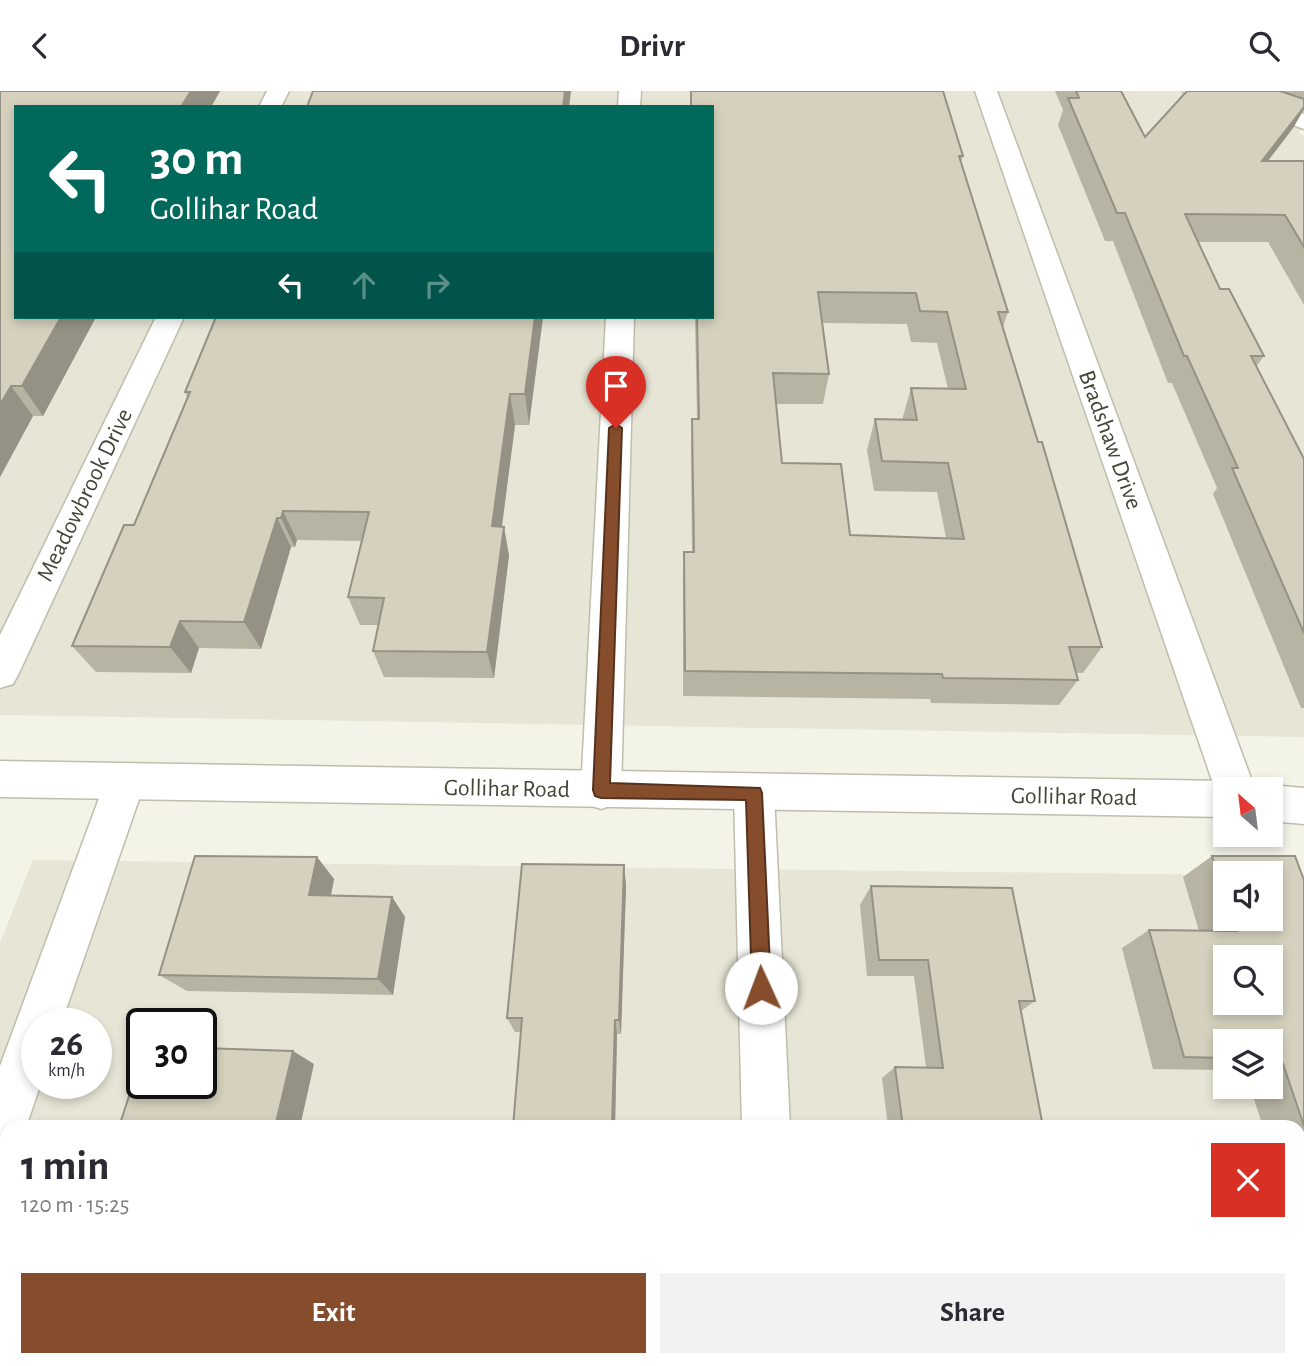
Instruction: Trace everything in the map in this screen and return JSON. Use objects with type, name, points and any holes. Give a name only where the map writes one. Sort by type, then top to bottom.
[{"type":"street","name":"Bradshaw Drive","points":[[986,91],[1231,777]]},
{"type":"street","points":[[1194,91],[1262,106],[1304,122]]},
{"type":"street","name":"Meadowbrook Drive","points":[[0,673],[169,319]]},
{"type":"street","points":[[601,790],[620,319]]},
{"type":"street","name":"Gollihar Road","points":[[0,779],[1213,799]]},
{"type":"street","points":[[44,1008],[125,782]]},
{"type":"street","points":[[754,793],[766,1120]]},
{"type":"street","points":[[1283,804],[1304,806]]},
{"type":"street","points":[[4,1120],[21,1073]]},
{"type":"shaded area","points":[[0,91],[1304,91],[1304,129],[1298,132],[1304,136],[1304,737],[0,715]]},
{"type":"shaded area","points":[[33,860],[1213,875],[1213,931],[1283,931],[1283,876],[1304,876],[1304,1120],[0,1120],[0,943]]},
{"type":"building","points":[[0,91],[191,91],[182,105],[14,105],[14,319],[60,319],[22,386],[11,386],[0,405]]},
{"type":"building","points":[[313,91],[565,91],[563,105],[308,105]]},
{"type":"building","points":[[691,91],[943,91],[963,156],[959,156],[1008,312],[998,312],[1038,442],[1042,442],[1102,647],[1069,647],[1078,680],[943,678],[942,674],[685,671],[684,552],[694,552],[692,419],[699,419],[697,319],[714,319],[714,105],[691,105]],"holes":[[[818,292],[916,293],[920,311],[947,312],[966,389],[911,388],[917,420],[875,419],[882,461],[948,463],[964,539],[850,535],[841,464],[782,463],[773,373],[829,374]]]},
{"type":"building","points":[[1076,91],[1121,91],[1145,137],[1187,91],[1280,91],[1304,99],[1304,107],[1262,161],[1304,161],[1304,247],[1285,215],[1185,214],[1220,289],[1229,289],[1264,356],[1251,356],[1304,459],[1304,633],[1232,468],[1238,468],[1187,356],[1184,356],[1125,213],[1117,213],[1068,98],[1079,98]]},
{"type":"building","points":[[215,319],[535,319],[525,394],[510,394],[492,526],[504,527],[487,652],[373,651],[384,598],[348,597],[369,512],[283,511],[281,518],[277,518],[244,622],[180,621],[170,647],[72,646],[124,525],[134,525],[190,392],[185,392]]},
{"type":"building","points":[[195,856],[317,857],[309,895],[392,897],[378,979],[159,975]]},
{"type":"building","points":[[1212,856],[1295,856],[1304,880],[1304,1120],[1283,1064],[1283,1029],[1213,1029],[1213,1058],[1184,1057],[1149,930],[1283,931],[1283,861],[1214,861]]},
{"type":"building","points":[[522,864],[624,865],[619,1020],[615,1020],[612,1120],[514,1120],[522,1018],[507,1018]]},
{"type":"building","points":[[871,886],[1012,888],[1035,1001],[1019,1001],[1042,1120],[902,1120],[895,1067],[943,1068],[928,960],[879,960]]},
{"type":"building","points":[[217,1049],[293,1051],[277,1120],[121,1120],[128,1099],[217,1099]]},
{"type":"route","points":[[616,428],[601,790],[754,793],[761,988]]}]
